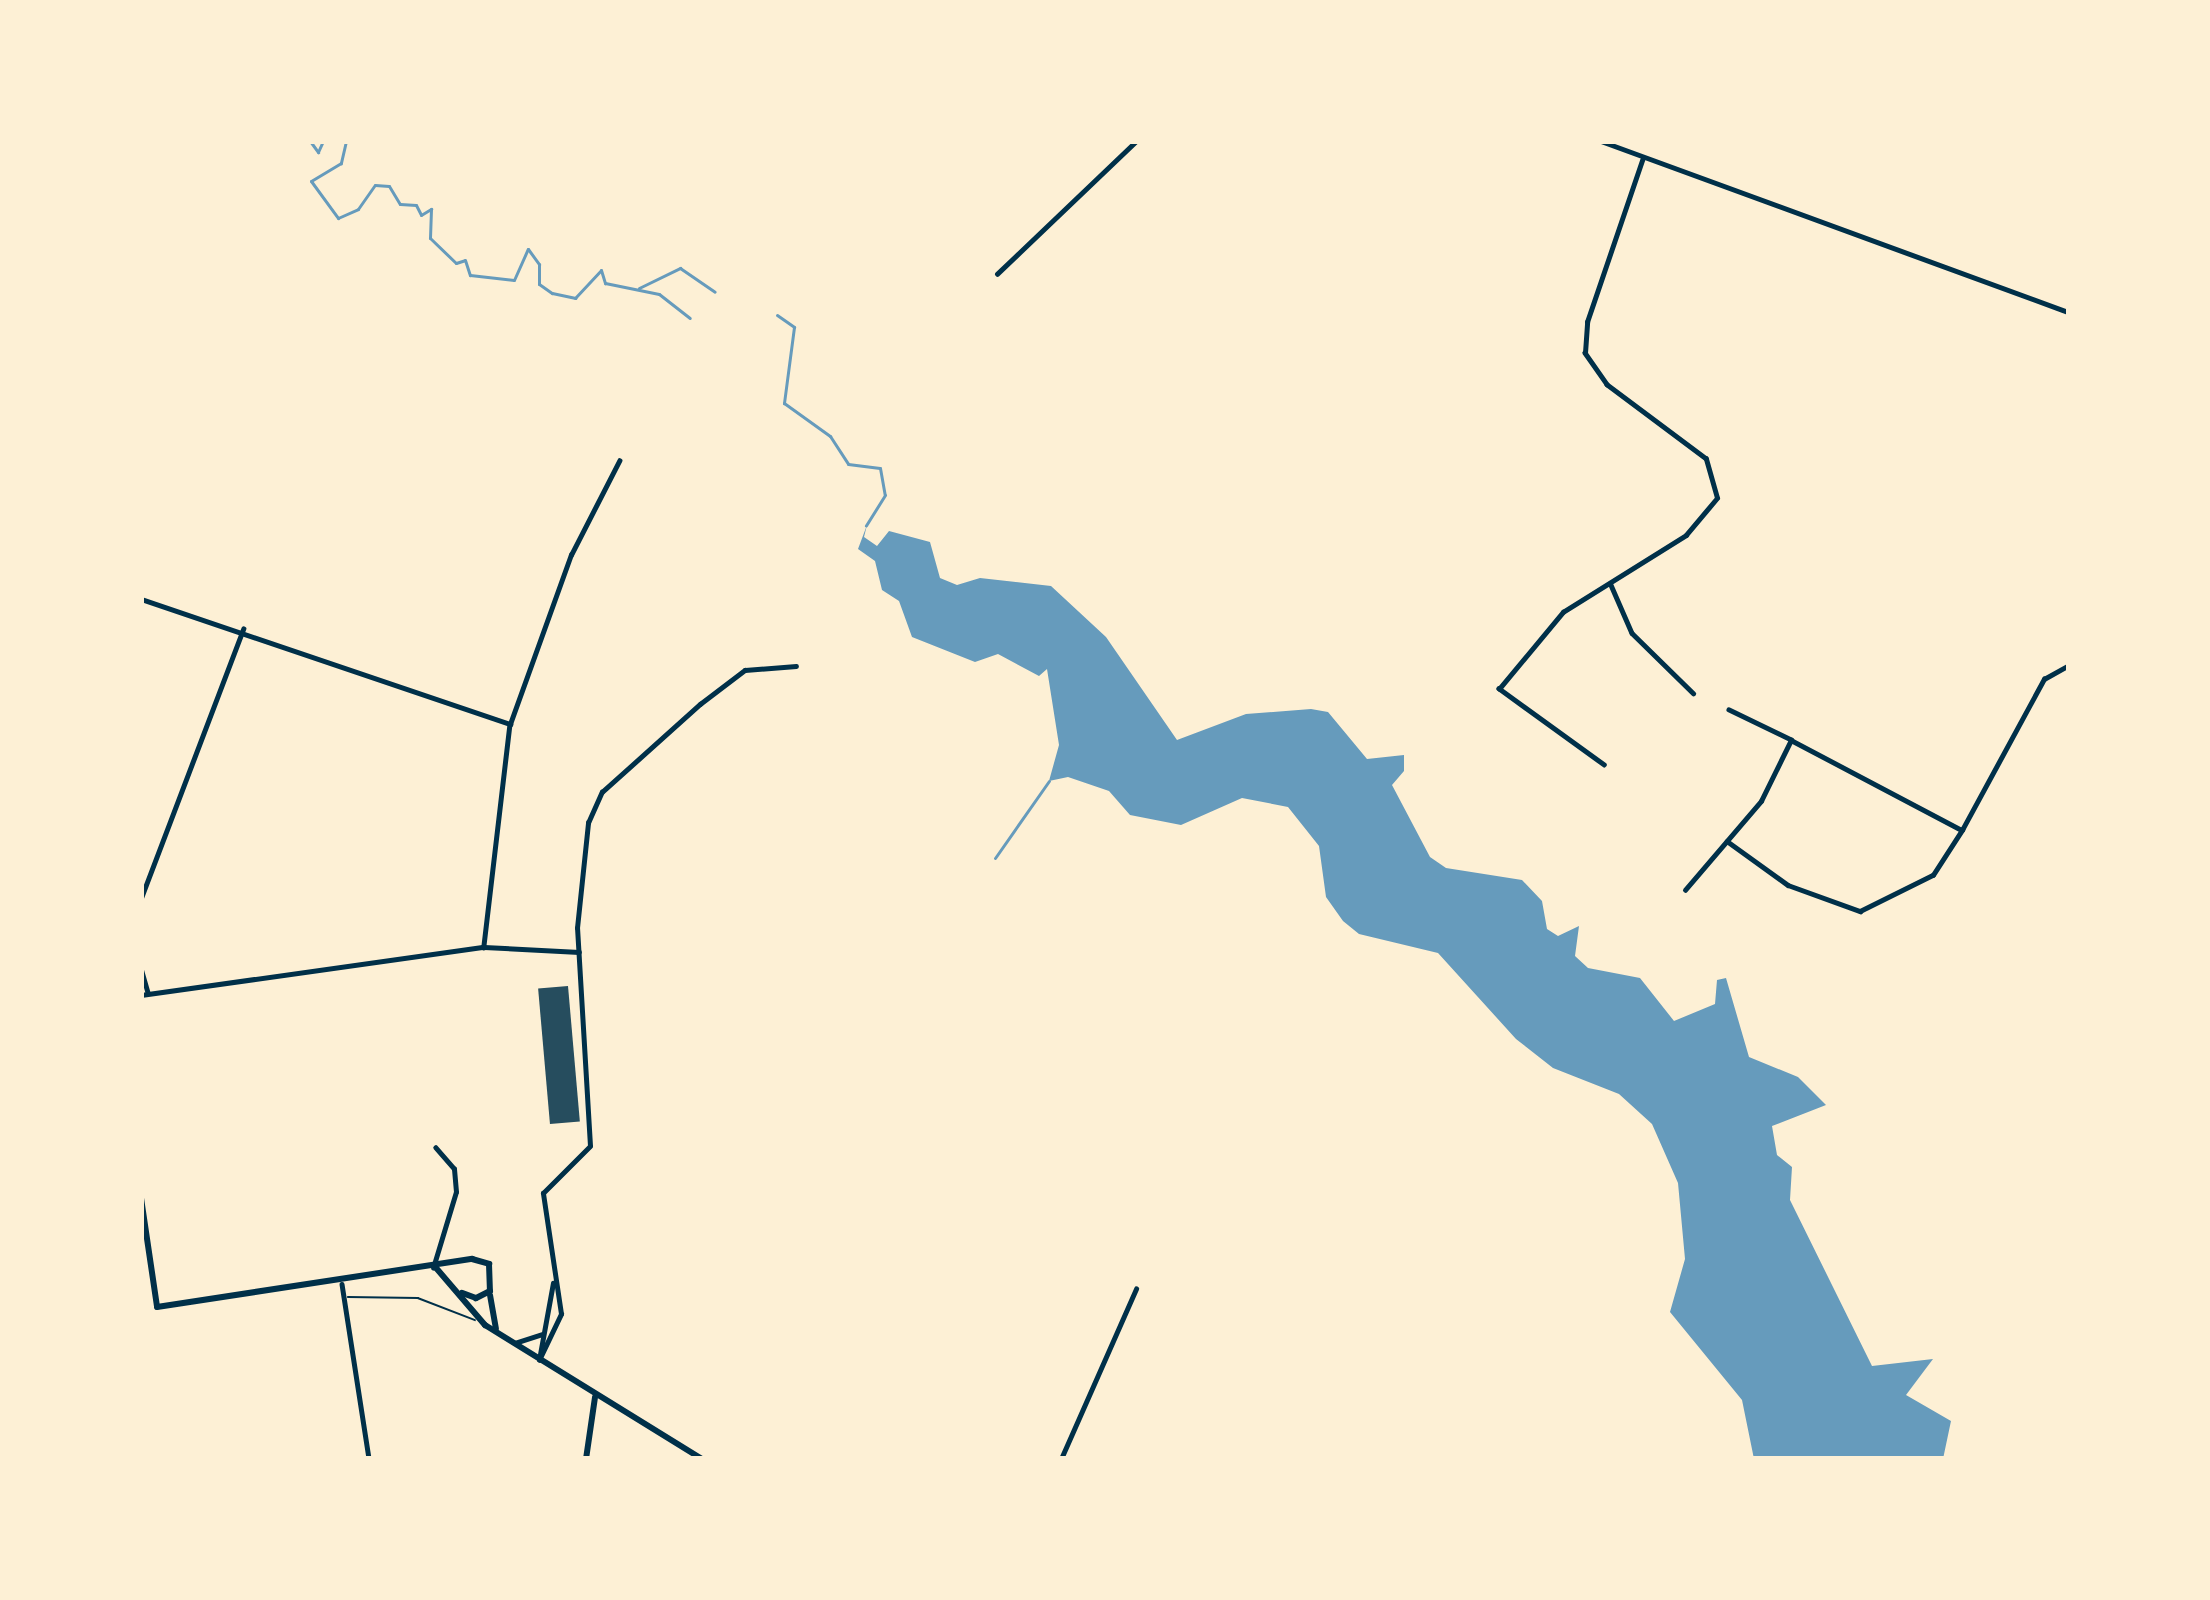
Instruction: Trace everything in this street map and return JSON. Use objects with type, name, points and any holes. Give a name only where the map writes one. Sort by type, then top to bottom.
[{"type":"street","points":[[997,274],[1136,141]]},
{"type":"street","points":[[1601,141],[1642,160],[2069,312]]},
{"type":"street","points":[[1604,765],[1499,689],[1563,612],[1702,523],[1718,489],[1706,459],[1607,385],[1585,353],[1587,322],[1642,160]]},
{"type":"street","points":[[484,946],[510,724],[571,556],[619,460]]},
{"type":"street","points":[[1611,585],[1632,633],[1694,693]]},
{"type":"street","points":[[141,599],[243,629],[510,724]]},
{"type":"street","points":[[141,898],[243,629]]},
{"type":"street","points":[[539,1360],[560,1322],[543,1192],[590,1145],[579,952],[588,823],[602,792],[745,670],[796,665]]},
{"type":"street","points":[[1727,842],[1788,885],[1860,911],[1933,875],[2044,679],[2069,665]]},
{"type":"street","points":[[1729,710],[1962,830]]},
{"type":"street","points":[[1685,890],[1762,801],[1791,740]]},
{"type":"street","points":[[141,968],[144,994],[484,946],[579,952]]},
{"type":"street","points":[[433,1268],[456,1192],[454,1169],[436,1148]]},
{"type":"street","points":[[141,1198],[157,1307],[467,1261],[492,1269],[490,1315],[502,1335]]},
{"type":"street","points":[[459,1290],[467,1261]]},
{"type":"street","points":[[433,1268],[459,1290],[484,1324],[702,1459]]},
{"type":"street","points":[[539,1360],[554,1277]]},
{"type":"street","points":[[342,1283],[369,1459]]},
{"type":"street","points":[[1061,1459],[1136,1289]]},
{"type":"street","points":[[459,1290],[476,1298],[490,1291]]},
{"type":"street","points":[[514,1342],[542,1334]]},
{"type":"street","points":[[586,1459],[595,1396]]},
{"type":"lane","points":[[345,1297],[418,1298],[484,1324]]},
{"type":"water","points":[[867,525],[864,537],[877,546],[889,531],[930,542],[940,578],[957,585],[980,578],[1051,586],[1106,637],[1177,740],[1246,714],[1311,709],[1328,712],[1367,759],[1404,755],[1404,771],[1392,785],[1430,857],[1446,868],[1522,880],[1542,901],[1547,929],[1558,936],[1579,926],[1575,956],[1588,968],[1640,978],[1674,1021],[1715,1004],[1717,980],[1726,978],[1749,1057],[1798,1077],[1826,1105],[1772,1126],[1777,1155],[1792,1167],[1790,1200],[1872,1366],[1933,1359],[1906,1395],[1951,1421],[1943,1459],[1754,1459],[1742,1400],[1670,1312],[1685,1259],[1678,1183],[1652,1124],[1619,1094],[1553,1068],[1516,1039],[1438,953],[1359,934],[1343,921],[1326,897],[1319,846],[1288,807],[1242,798],[1181,825],[1130,815],[1109,791],[1068,777],[1049,781],[1059,745],[1047,669],[1039,676],[998,654],[975,662],[912,637],[899,601],[882,590],[875,561],[858,549]]},
{"type":"building","points":[[568,986],[580,1121],[550,1124],[538,989]]},
{"type":"waterway","points":[[310,141],[318,152],[323,141]]},
{"type":"waterway","points":[[346,141],[341,163],[311,181],[338,218],[358,209],[375,185],[389,186],[400,204],[416,205],[421,215],[431,209],[430,238],[456,263],[465,260],[470,275],[514,280],[528,249],[539,264],[539,284],[552,293],[575,298],[601,270],[605,283],[659,294],[690,318]]},
{"type":"waterway","points":[[639,288],[680,268],[715,292]]},
{"type":"waterway","points":[[777,315],[794,327],[784,403],[830,436],[848,464],[880,468],[885,495],[866,526]]},
{"type":"waterway","points":[[995,858],[1049,781]]}]
